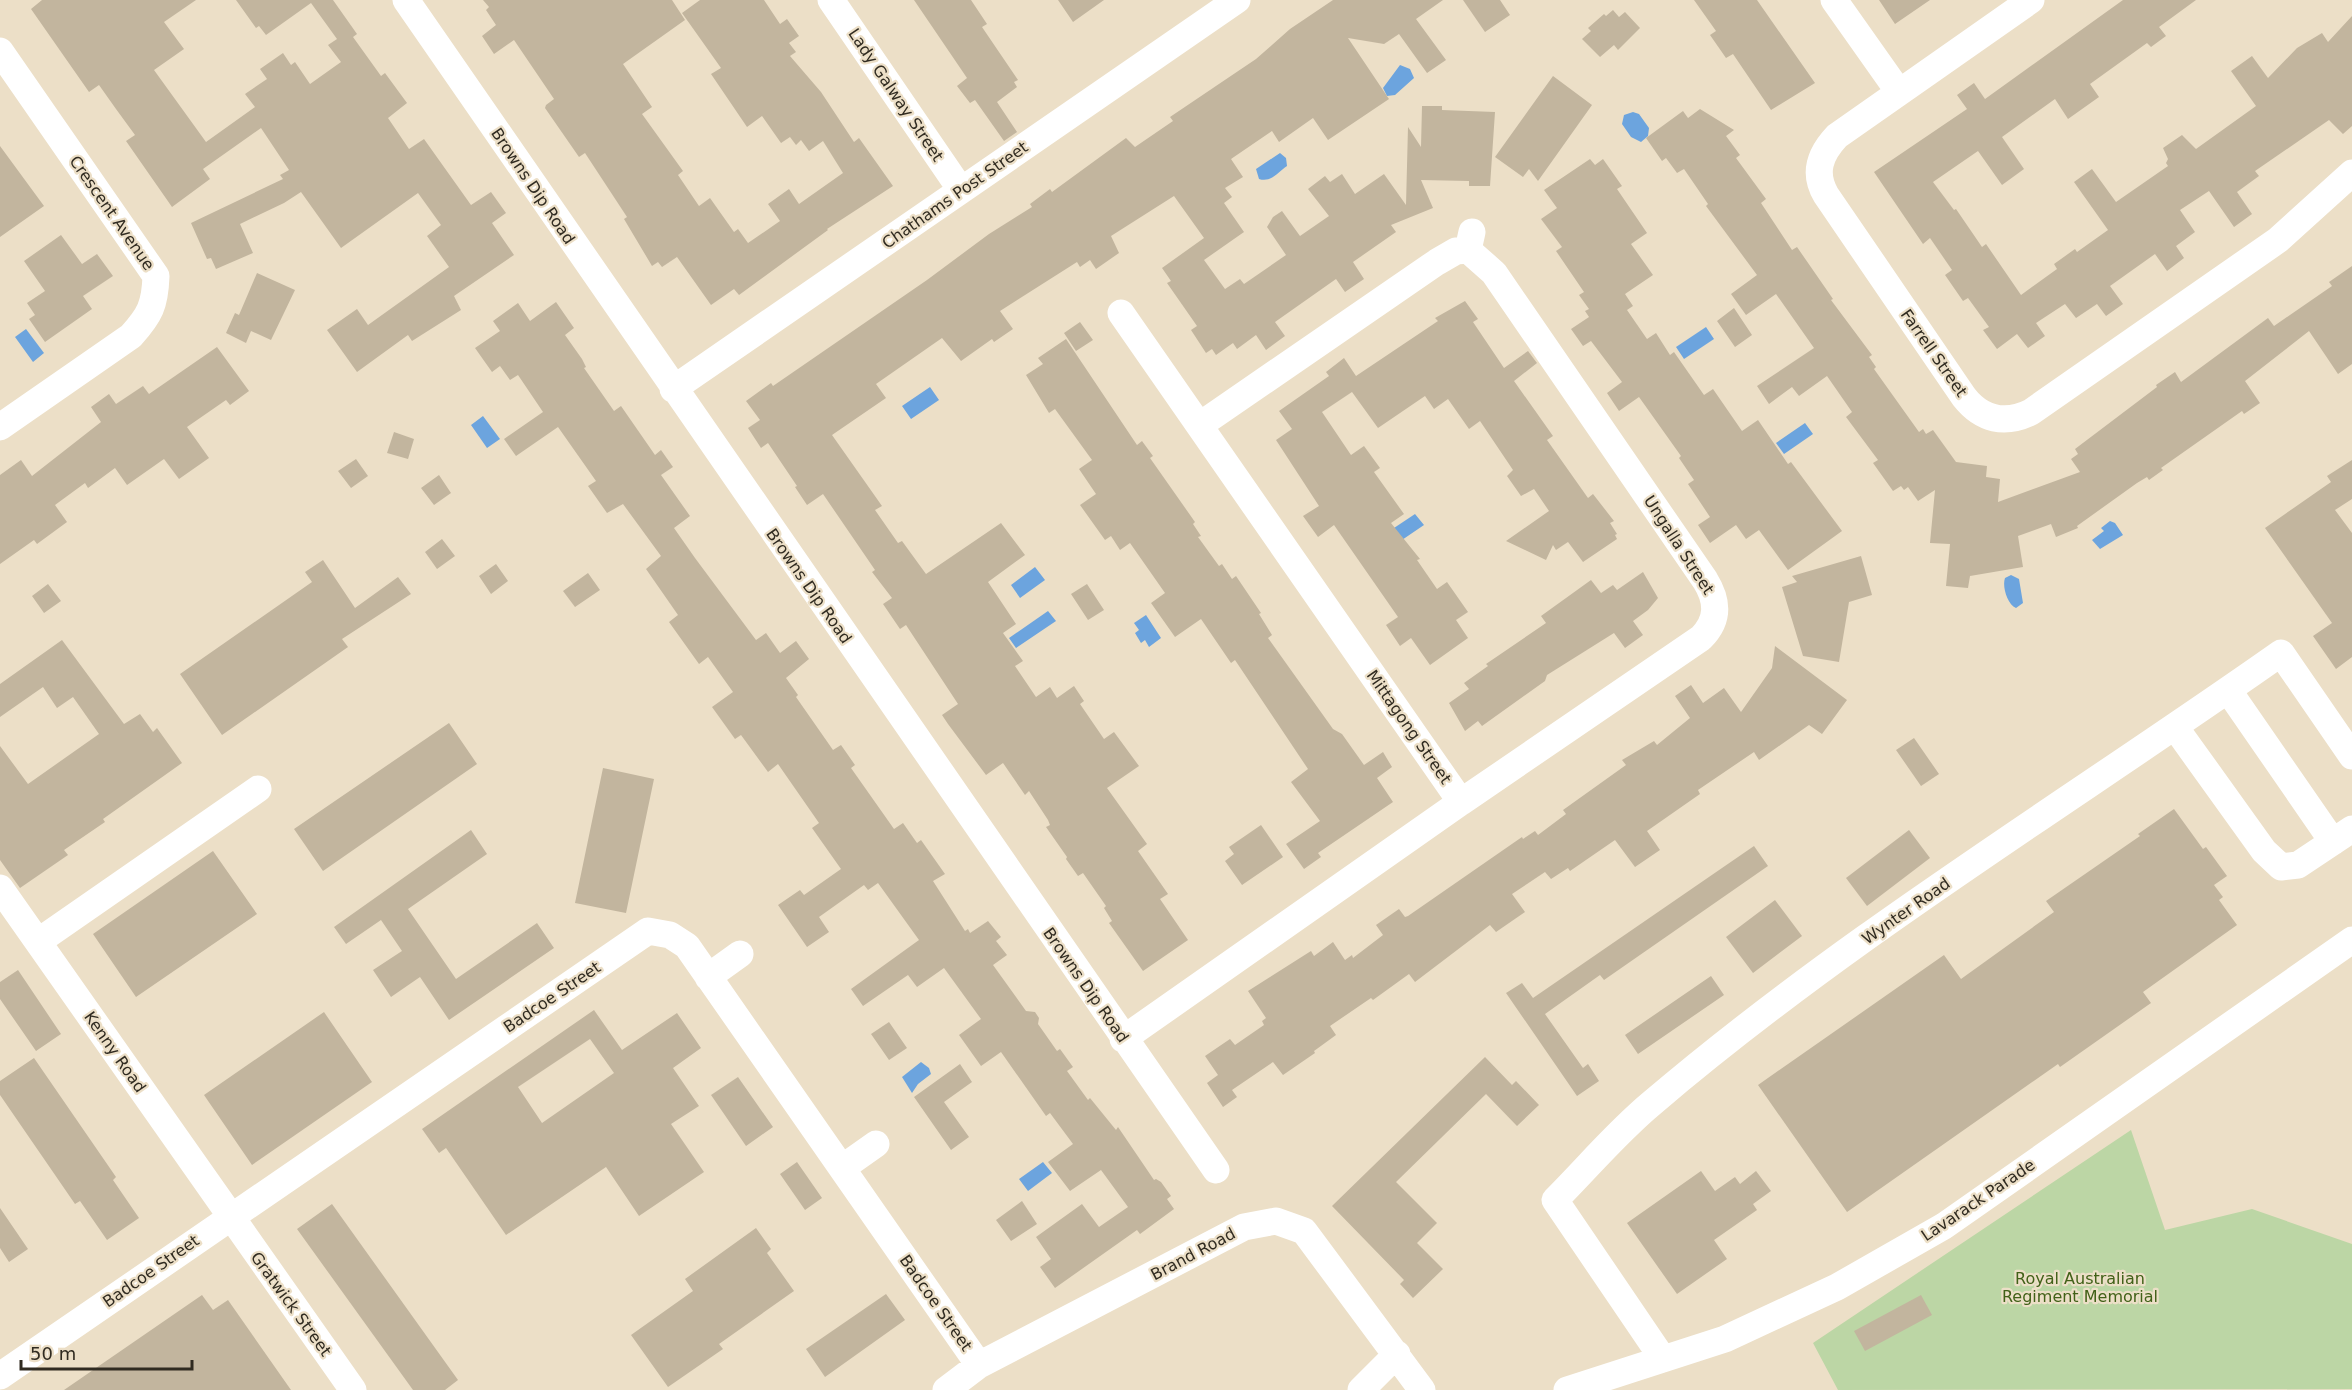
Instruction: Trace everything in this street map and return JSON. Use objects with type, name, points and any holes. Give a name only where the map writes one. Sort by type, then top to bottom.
[{"type":"street","name":"Browns Dip Road","points":[[405,0],[1123,1039],[1216,1170]]},
{"type":"street","name":"Lady Galway Street","points":[[831,0],[961,190]]},
{"type":"street","name":"Chathams Post Street","points":[[673,389],[1237,0]]},
{"type":"street","points":[[1834,0],[1899,93]]},
{"type":"street","name":"Farrell Street","points":[[2031,0],[1831,142],[1820,163],[1819,180],[1826,195],[1964,397],[1982,415],[1996,420],[2013,419],[2031,412],[2285,235],[2352,173]]},
{"type":"street","name":"Crescent Avenue","points":[[0,51],[156,276],[155,297],[148,318],[130,336],[0,427]]},
{"type":"street","name":"Ungalla Street","points":[[1200,425],[1470,241],[1494,273],[1710,588],[1716,612],[1711,626],[1701,638],[1461,802]]},
{"type":"street","name":"Mittagong Street","points":[[1121,313],[1461,802],[1123,1039]]},
{"type":"street","name":"Wynter Road","points":[[1663,1359],[1555,1200],[1650,1104],[1740,1032],[1887,925],[2281,652],[2352,756]]},
{"type":"street","points":[[2175,727],[2264,851],[2281,867],[2298,865],[2343,835],[2228,690]]},
{"type":"street","points":[[39,941],[258,789]]},
{"type":"street","name":"Kenny Road","points":[[0,888],[229,1217]]},
{"type":"street","name":"Badcoe Street","points":[[0,1376],[648,931],[670,935],[687,946],[979,1365]]},
{"type":"street","name":"Lavarack Parade","points":[[1567,1390],[1725,1339],[1837,1287],[1944,1226],[2352,940]]},
{"type":"street","points":[[708,977],[740,954]]},
{"type":"street","points":[[842,1168],[876,1144]]},
{"type":"street","name":"Gratwick Street","points":[[229,1217],[353,1390]]},
{"type":"street","name":"Brand Road","points":[[946,1390],[979,1365],[1244,1227],[1276,1221],[1304,1231],[1422,1390]]},
{"type":"street","points":[[1361,1390],[1397,1354]]},
{"type":"green space","name":"Royal Australian Regiment Memorial","points":[[2131,1130],[2165,1230],[2252,1209],[2352,1244],[2352,1389],[1838,1390],[1813,1343]]},
{"type":"water","points":[[1400,65],[1410,69],[1414,78],[1395,95],[1387,96],[1383,88]]},
{"type":"water","points":[[1633,112],[1639,114],[1649,128],[1648,136],[1641,142],[1631,137],[1622,124],[1624,115]]},
{"type":"water","points":[[1280,153],[1286,158],[1287,166],[1267,180],[1259,179],[1256,169]]},
{"type":"water","points":[[1706,327],[1714,339],[1684,359],[1676,347]]},
{"type":"water","points":[[26,329],[44,353],[33,362],[15,337]]},
{"type":"water","points":[[930,387],[939,400],[911,419],[902,406]]},
{"type":"water","points":[[483,416],[500,439],[487,448],[471,425]]},
{"type":"water","points":[[1805,423],[1813,434],[1784,454],[1776,443]]},
{"type":"water","points":[[1415,514],[1424,525],[1399,542],[1391,530]]},
{"type":"water","points":[[2110,521],[2115,523],[2123,535],[2100,549],[2092,540],[2104,531],[2101,528]]},
{"type":"water","points":[[1035,567],[1045,580],[1020,598],[1011,585]]},
{"type":"water","points":[[2011,575],[2019,579],[2023,603],[2016,608],[2010,603],[2005,590],[2005,578]]},
{"type":"water","points":[[1048,611],[1056,621],[1016,648],[1009,638]]},
{"type":"water","points":[[1146,615],[1161,638],[1149,647],[1145,640],[1141,643],[1135,633],[1139,630],[1134,623]]},
{"type":"water","points":[[921,1062],[929,1068],[931,1074],[918,1084],[912,1093],[902,1077]]},
{"type":"water","points":[[1043,1162],[1052,1173],[1028,1191],[1019,1179]]},
{"type":"building","points":[[42,0],[196,0],[164,22],[184,49],[154,70],[206,142],[255,107],[245,94],[267,79],[260,69],[283,53],[291,65],[295,62],[310,84],[341,62],[328,45],[337,39],[311,3],[266,35],[259,26],[256,28],[236,0],[333,0],[357,34],[353,37],[381,76],[385,73],[407,103],[388,118],[409,149],[424,139],[471,205],[491,192],[506,213],[492,223],[514,255],[454,296],[461,310],[412,341],[408,335],[357,372],[327,330],[357,309],[368,325],[449,267],[427,236],[441,225],[418,193],[341,248],[301,192],[284,203],[240,224],[253,253],[216,269],[211,258],[207,259],[191,223],[283,179],[280,175],[289,170],[261,128],[203,169],[210,179],[172,207],[126,141],[135,135],[99,85],[89,92],[31,9]]},
{"type":"building","points":[[483,0],[672,0],[685,20],[623,64],[652,107],[642,114],[683,171],[678,175],[699,206],[710,198],[734,232],[738,229],[748,243],[780,221],[768,204],[789,189],[799,204],[843,173],[823,141],[809,151],[801,140],[796,145],[790,137],[781,143],[762,116],[747,127],[711,74],[721,68],[682,13],[700,0],[764,0],[780,24],[787,19],[799,36],[789,43],[796,52],[790,56],[821,92],[854,142],[859,138],[893,186],[827,229],[739,295],[734,289],[711,305],[677,257],[662,267],[658,262],[652,266],[624,219],[627,217],[585,153],[579,157],[545,108],[554,99],[514,40],[494,54],[482,36],[496,25],[486,10],[489,7]]},
{"type":"building","points":[[914,0],[971,0],[987,24],[982,27],[1018,80],[1014,82],[1017,87],[997,102],[1017,132],[1004,141],[975,100],[970,103],[957,86],[967,78]]},
{"type":"building","points":[[1058,0],[1104,0],[1073,22]]},
{"type":"building","points":[[1333,0],[1443,0],[1416,19],[1446,60],[1427,73],[1399,34],[1384,44],[1348,38],[1389,99],[1328,140],[1313,118],[1279,142],[1272,131],[1231,159],[1243,177],[1225,188],[1232,197],[1224,203],[1244,232],[1204,260],[1225,289],[1240,279],[1244,284],[1286,255],[1267,227],[1273,217],[1282,211],[1300,236],[1329,216],[1308,189],[1325,176],[1330,182],[1342,174],[1355,194],[1384,174],[1406,205],[1408,127],[1421,147],[1422,106],[1442,106],[1442,110],[1495,112],[1490,186],[1469,186],[1469,181],[1421,180],[1433,208],[1391,225],[1396,232],[1353,262],[1364,279],[1345,292],[1336,279],[1275,322],[1285,336],[1266,350],[1256,335],[1237,349],[1233,343],[1216,355],[1212,349],[1206,353],[1191,330],[1197,326],[1167,283],[1171,281],[1162,268],[1204,238],[1174,196],[1111,236],[1119,253],[1096,269],[1090,260],[1080,267],[1077,262],[1000,311],[1013,329],[994,342],[992,339],[961,361],[942,338],[876,384],[886,398],[832,435],[882,506],[875,510],[898,543],[902,541],[926,574],[1001,523],[1025,555],[988,582],[1016,624],[1003,633],[1023,661],[1015,666],[1036,697],[1050,687],[1057,698],[1074,686],[1084,701],[1080,704],[1104,739],[1114,732],[1139,766],[1107,788],[1147,844],[1138,851],[1168,894],[1160,899],[1188,940],[1143,971],[1109,923],[1112,921],[1104,908],[1106,906],[1083,873],[1078,876],[1066,859],[1067,857],[1046,827],[1050,825],[1048,820],[1029,791],[1025,795],[1003,763],[986,775],[948,724],[942,715],[958,704],[906,625],[900,629],[883,604],[892,598],[872,572],[875,570],[823,494],[807,505],[768,443],[761,448],[748,428],[760,420],[746,401],[771,383],[773,386],[927,280],[989,234],[1032,207],[1030,204],[1050,189],[1052,192],[1126,138],[1135,147],[1173,121],[1170,117],[1256,59],[1290,29]]},
{"type":"building","points":[[1463,0],[1500,0],[1510,15],[1485,32]]},
{"type":"building","points":[[1694,0],[1757,0],[1815,83],[1771,110],[1733,54],[1726,58],[1710,35],[1716,31]]},
{"type":"building","points":[[1879,0],[1930,0],[1895,24]]},
{"type":"building","points":[[2123,0],[2196,0],[2159,27],[2166,36],[2151,47],[2147,43],[2090,84],[2099,97],[2068,119],[2055,99],[2002,137],[2024,169],[2002,185],[1978,151],[1933,182],[1954,210],[1956,209],[1982,247],[1986,244],[2021,295],[2057,269],[2054,264],[2075,249],[2077,252],[2108,230],[2074,182],[2092,169],[2116,202],[2168,166],[2166,163],[2168,159],[2163,148],[2182,135],[2196,149],[2256,106],[2231,71],[2252,56],[2268,78],[2297,48],[2322,33],[2328,42],[2352,16],[2352,126],[2343,134],[2329,120],[2255,171],[2259,176],[2237,192],[2252,214],[2234,227],[2209,191],[2180,210],[2195,232],[2176,246],[2184,258],[2167,271],[2155,254],[2110,286],[2123,304],[2106,316],[2097,304],[2076,318],[2065,304],[2036,323],[2045,336],[2028,348],[2017,334],[1997,349],[1983,330],[1989,327],[1968,298],[1963,301],[1945,275],[1952,270],[1930,238],[1923,244],[1874,172],[1967,109],[1957,95],[1974,83],[1985,99]]},
{"type":"building","points":[[1613,10],[1619,17],[1625,12],[1640,28],[1618,50],[1614,45],[1600,57],[1582,39],[1591,31],[1588,28],[1604,14],[1606,16]]},
{"type":"building","points":[[1553,76],[1592,105],[1538,181],[1529,169],[1523,177],[1495,157]]},
{"type":"building","points":[[1700,109],[1734,130],[1726,136],[1740,155],[1736,158],[1766,199],[1761,203],[1792,250],[1797,247],[1833,299],[1831,300],[1872,355],[1869,357],[1876,367],[1874,369],[1919,432],[1923,429],[1926,434],[1933,430],[1956,462],[1987,466],[1986,477],[2000,479],[1998,502],[2080,472],[2071,459],[2078,454],[2075,449],[2157,387],[2156,385],[2175,372],[2181,382],[2268,318],[2274,326],[2332,286],[2329,282],[2352,266],[2352,364],[2338,374],[2309,331],[2245,381],[2260,403],[2244,414],[2242,411],[2161,468],[2163,470],[2149,480],[2147,477],[2137,483],[2077,526],[2078,528],[2056,537],[2051,524],[2018,536],[2023,567],[1970,576],[1968,588],[1946,586],[1950,544],[1930,543],[1935,490],[1918,501],[1908,487],[1904,490],[1901,486],[1893,491],[1873,463],[1878,460],[1846,417],[1852,412],[1827,376],[1799,396],[1792,387],[1769,404],[1757,386],[1814,348],[1776,294],[1746,315],[1731,294],[1757,275],[1706,206],[1708,204],[1684,169],[1677,173],[1666,158],[1662,161],[1646,138],[1683,111],[1688,118]]},
{"type":"building","points":[[0,146],[44,206],[0,237]]},
{"type":"building","points":[[1590,159],[1595,165],[1603,159],[1622,186],[1617,189],[1647,233],[1631,244],[1653,275],[1625,294],[1633,306],[1627,310],[1647,339],[1656,333],[1670,355],[1674,352],[1704,395],[1713,389],[1742,431],[1758,420],[1788,464],[1791,462],[1842,531],[1788,570],[1759,530],[1746,539],[1736,525],[1710,543],[1698,525],[1710,517],[1688,484],[1694,480],[1679,458],[1681,456],[1639,397],[1619,411],[1607,393],[1622,382],[1591,341],[1583,346],[1571,329],[1589,317],[1585,311],[1589,309],[1579,295],[1584,292],[1556,251],[1562,247],[1541,219],[1557,208],[1544,190]]},
{"type":"building","points":[[61,235],[82,264],[97,254],[113,276],[83,296],[92,309],[45,342],[29,319],[35,315],[27,303],[45,291],[24,261]]},
{"type":"building","points":[[257,273],[295,290],[271,340],[251,331],[246,343],[226,333],[235,313],[239,315]]},
{"type":"building","points":[[1465,301],[1478,319],[1473,322],[1504,368],[1528,351],[1537,363],[1514,381],[1553,436],[1547,440],[1588,498],[1593,494],[1614,521],[1610,523],[1617,534],[1615,535],[1617,539],[1583,562],[1568,542],[1556,550],[1553,545],[1546,560],[1506,541],[1549,511],[1534,489],[1521,496],[1507,476],[1513,470],[1480,421],[1469,429],[1448,399],[1434,409],[1425,396],[1378,428],[1352,392],[1322,412],[1351,455],[1364,446],[1380,468],[1374,472],[1404,514],[1391,523],[1420,559],[1417,560],[1437,589],[1447,582],[1468,612],[1456,620],[1468,638],[1430,665],[1411,638],[1400,646],[1386,625],[1398,617],[1334,525],[1318,537],[1303,516],[1319,506],[1276,440],[1292,429],[1279,411],[1329,376],[1326,372],[1344,358],[1356,376],[1438,321],[1435,318]]},
{"type":"building","points":[[556,302],[574,328],[565,335],[582,359],[586,367],[584,368],[614,411],[621,406],[655,455],[661,450],[673,467],[661,475],[690,516],[674,528],[756,640],[766,633],[780,653],[796,641],[809,659],[786,678],[798,695],[796,697],[833,750],[841,745],[855,765],[851,768],[894,829],[903,823],[917,843],[921,840],[945,874],[933,881],[965,931],[968,929],[970,933],[988,921],[1001,937],[996,941],[1007,955],[993,965],[1026,1011],[1035,1012],[1039,1018],[1038,1024],[1057,1051],[1060,1049],[1073,1067],[1067,1071],[1088,1100],[1090,1098],[1116,1130],[1118,1127],[1154,1180],[1161,1182],[1171,1196],[1167,1199],[1174,1209],[1140,1234],[1137,1230],[1055,1288],[1040,1267],[1051,1259],[1036,1237],[1082,1204],[1099,1227],[1128,1207],[1101,1170],[1070,1191],[1048,1162],[1073,1144],[1050,1113],[1046,1116],[1001,1052],[981,1066],[959,1035],[981,1019],[944,968],[917,987],[908,975],[863,1006],[851,989],[919,940],[878,883],[868,890],[864,885],[819,917],[829,932],[807,947],[778,905],[800,890],[804,895],[841,869],[812,828],[819,823],[778,764],[768,772],[741,735],[735,739],[712,707],[733,692],[708,657],[699,664],[669,622],[678,615],[646,569],[661,556],[623,504],[607,513],[588,486],[596,481],[558,427],[516,456],[504,439],[543,412],[518,375],[510,380],[500,366],[492,372],[475,348],[500,331],[493,321],[518,303],[530,321]]},
{"type":"building","points":[[1734,308],[1752,335],[1735,347],[1717,321]]},
{"type":"building","points":[[1080,322],[1093,340],[1076,351],[1064,333]]},
{"type":"building","points":[[1066,339],[1137,445],[1142,441],[1153,456],[1150,458],[1195,522],[1193,524],[1201,536],[1198,537],[1219,566],[1222,564],[1232,579],[1236,576],[1261,613],[1259,614],[1272,635],[1268,638],[1333,729],[1342,734],[1364,765],[1383,752],[1392,767],[1377,778],[1393,802],[1318,853],[1321,857],[1304,869],[1286,844],[1320,821],[1291,782],[1308,769],[1235,660],[1231,663],[1201,619],[1175,637],[1151,603],[1165,593],[1130,543],[1120,550],[1111,536],[1105,540],[1080,505],[1096,494],[1079,469],[1092,460],[1055,409],[1049,413],[1026,375],[1043,364],[1038,358]]},
{"type":"building","points":[[217,347],[249,391],[230,405],[226,400],[187,427],[209,458],[179,479],[164,459],[127,485],[115,468],[88,488],[85,483],[55,505],[67,522],[37,544],[34,540],[0,564],[0,475],[21,460],[32,476],[101,422],[91,407],[109,394],[116,404],[143,386],[149,394]]},
{"type":"building","points":[[394,432],[414,439],[408,459],[387,453]]},
{"type":"building","points":[[356,459],[368,476],[351,488],[338,471]]},
{"type":"building","points":[[2352,460],[2352,499],[2335,510],[2352,533],[2352,657],[2336,669],[2313,636],[2332,623],[2265,528],[2331,482],[2327,476]]},
{"type":"building","points":[[439,475],[451,493],[434,505],[421,488]]},
{"type":"building","points":[[442,539],[455,556],[437,569],[425,552]]},
{"type":"building","points":[[1861,556],[1872,595],[1849,602],[1839,662],[1803,656],[1782,587],[1797,582],[1792,576]]},
{"type":"building","points":[[323,560],[355,608],[398,577],[411,594],[342,639],[348,647],[222,735],[180,674],[312,582],[305,572]]},
{"type":"building","points":[[496,564],[508,581],[491,594],[479,576]]},
{"type":"building","points":[[1643,572],[1658,598],[1648,610],[1633,621],[1643,635],[1625,648],[1614,633],[1547,675],[1545,681],[1482,726],[1478,721],[1465,731],[1449,703],[1469,689],[1464,683],[1488,666],[1486,664],[1546,623],[1541,616],[1591,580],[1601,593],[1613,585],[1617,590]]},
{"type":"building","points":[[588,573],[600,590],[575,607],[563,591]]},
{"type":"building","points":[[48,584],[61,601],[44,613],[32,596]]},
{"type":"building","points":[[1087,584],[1104,610],[1088,620],[1071,594]]},
{"type":"building","points":[[62,640],[124,724],[140,714],[153,732],[157,728],[182,763],[103,819],[105,822],[64,850],[68,855],[20,888],[0,860],[0,746],[28,784],[99,734],[73,697],[57,708],[43,687],[0,717],[0,684]]},
{"type":"building","points":[[1775,646],[1847,700],[1822,734],[1809,725],[1759,760],[1754,752],[1698,790],[1700,794],[1647,831],[1660,850],[1635,867],[1615,840],[1570,871],[1568,868],[1551,879],[1545,872],[1512,894],[1525,912],[1496,932],[1490,925],[1415,982],[1409,974],[1373,1000],[1371,998],[1330,1026],[1336,1035],[1314,1051],[1315,1053],[1283,1075],[1273,1062],[1232,1090],[1237,1097],[1223,1107],[1207,1083],[1218,1075],[1205,1056],[1230,1039],[1235,1045],[1264,1025],[1262,1021],[1266,1018],[1248,991],[1311,951],[1314,956],[1333,942],[1345,960],[1352,955],[1353,958],[1383,935],[1376,925],[1399,909],[1405,917],[1408,916],[1522,837],[1523,839],[1535,831],[1538,835],[1566,814],[1563,810],[1626,765],[1622,760],[1654,741],[1657,745],[1690,718],[1675,696],[1691,685],[1703,703],[1724,688],[1741,712],[1772,668]]},
{"type":"building","points":[[449,723],[477,764],[323,871],[294,829]]},
{"type":"building","points":[[1914,738],[1939,774],[1921,786],[1896,750]]},
{"type":"building","points":[[603,768],[654,779],[626,913],[575,903]]},
{"type":"building","points":[[2174,809],[2203,849],[2206,847],[2227,876],[2214,885],[2223,897],[2219,900],[2237,925],[2143,992],[2151,1003],[2060,1067],[2058,1064],[1847,1212],[1758,1085],[1944,955],[1961,979],[2054,912],[2046,901],[2140,836],[2138,834]]},
{"type":"building","points":[[1261,825],[1283,857],[1242,885],[1225,861],[1234,854],[1229,847]]},
{"type":"building","points":[[471,830],[487,854],[408,909],[456,979],[537,923],[554,948],[449,1020],[420,977],[391,997],[373,970],[402,951],[381,920],[346,944],[334,927]]},
{"type":"building","points":[[1909,830],[1930,858],[1867,906],[1846,878]]},
{"type":"building","points":[[1754,846],[1768,866],[1604,980],[1600,975],[1545,1014],[1583,1068],[1588,1064],[1599,1081],[1577,1096],[1506,993],[1522,983],[1533,998]]},
{"type":"building","points":[[213,851],[257,914],[136,997],[93,934]]},
{"type":"building","points":[[1775,900],[1802,936],[1753,973],[1726,937]]},
{"type":"building","points":[[18,970],[61,1034],[36,1051],[0,999],[0,982]]},
{"type":"building","points":[[1711,976],[1724,995],[1638,1054],[1625,1035]]},
{"type":"building","points":[[594,1010],[622,1050],[677,1013],[701,1048],[673,1068],[699,1106],[671,1124],[704,1172],[639,1216],[606,1167],[506,1235],[446,1148],[439,1153],[422,1129]],"holes":[[[590,1039],[614,1073],[542,1123],[518,1087]]]},
{"type":"building","points":[[324,1012],[372,1082],[252,1165],[204,1095]]},
{"type":"building","points":[[889,1022],[907,1048],[889,1060],[871,1034]]},
{"type":"building","points":[[1485,1057],[1512,1085],[1516,1081],[1539,1105],[1517,1126],[1486,1094],[1396,1182],[1437,1223],[1417,1243],[1443,1269],[1413,1298],[1400,1284],[1404,1280],[1332,1206]]},
{"type":"building","points":[[34,1058],[116,1177],[113,1180],[139,1218],[107,1240],[80,1201],[75,1204],[0,1095],[0,1081]]},
{"type":"building","points":[[960,1064],[972,1082],[944,1102],[969,1137],[951,1150],[914,1097]]},
{"type":"building","points":[[738,1077],[773,1127],[746,1146],[711,1095]]},
{"type":"building","points":[[797,1162],[822,1198],[805,1210],[780,1174]]},
{"type":"building","points":[[1701,1171],[1715,1191],[1735,1177],[1740,1184],[1756,1171],[1771,1191],[1753,1204],[1757,1210],[1714,1240],[1727,1259],[1677,1294],[1627,1223]]},
{"type":"building","points":[[1022,1201],[1037,1224],[1011,1241],[996,1220]]},
{"type":"building","points":[[332,1204],[458,1380],[445,1390],[413,1390],[297,1229]]},
{"type":"building","points":[[0,1208],[28,1249],[9,1262],[0,1248]]},
{"type":"building","points":[[756,1228],[771,1249],[767,1253],[794,1291],[719,1344],[723,1349],[668,1387],[631,1335],[693,1291],[685,1279]]},
{"type":"building","points":[[886,1294],[905,1320],[825,1377],[806,1349]]},
{"type":"building","points":[[202,1295],[213,1310],[228,1300],[291,1390],[64,1390]]},
{"type":"building","points":[[1921,1295],[1932,1315],[1865,1351],[1854,1331]]}]
